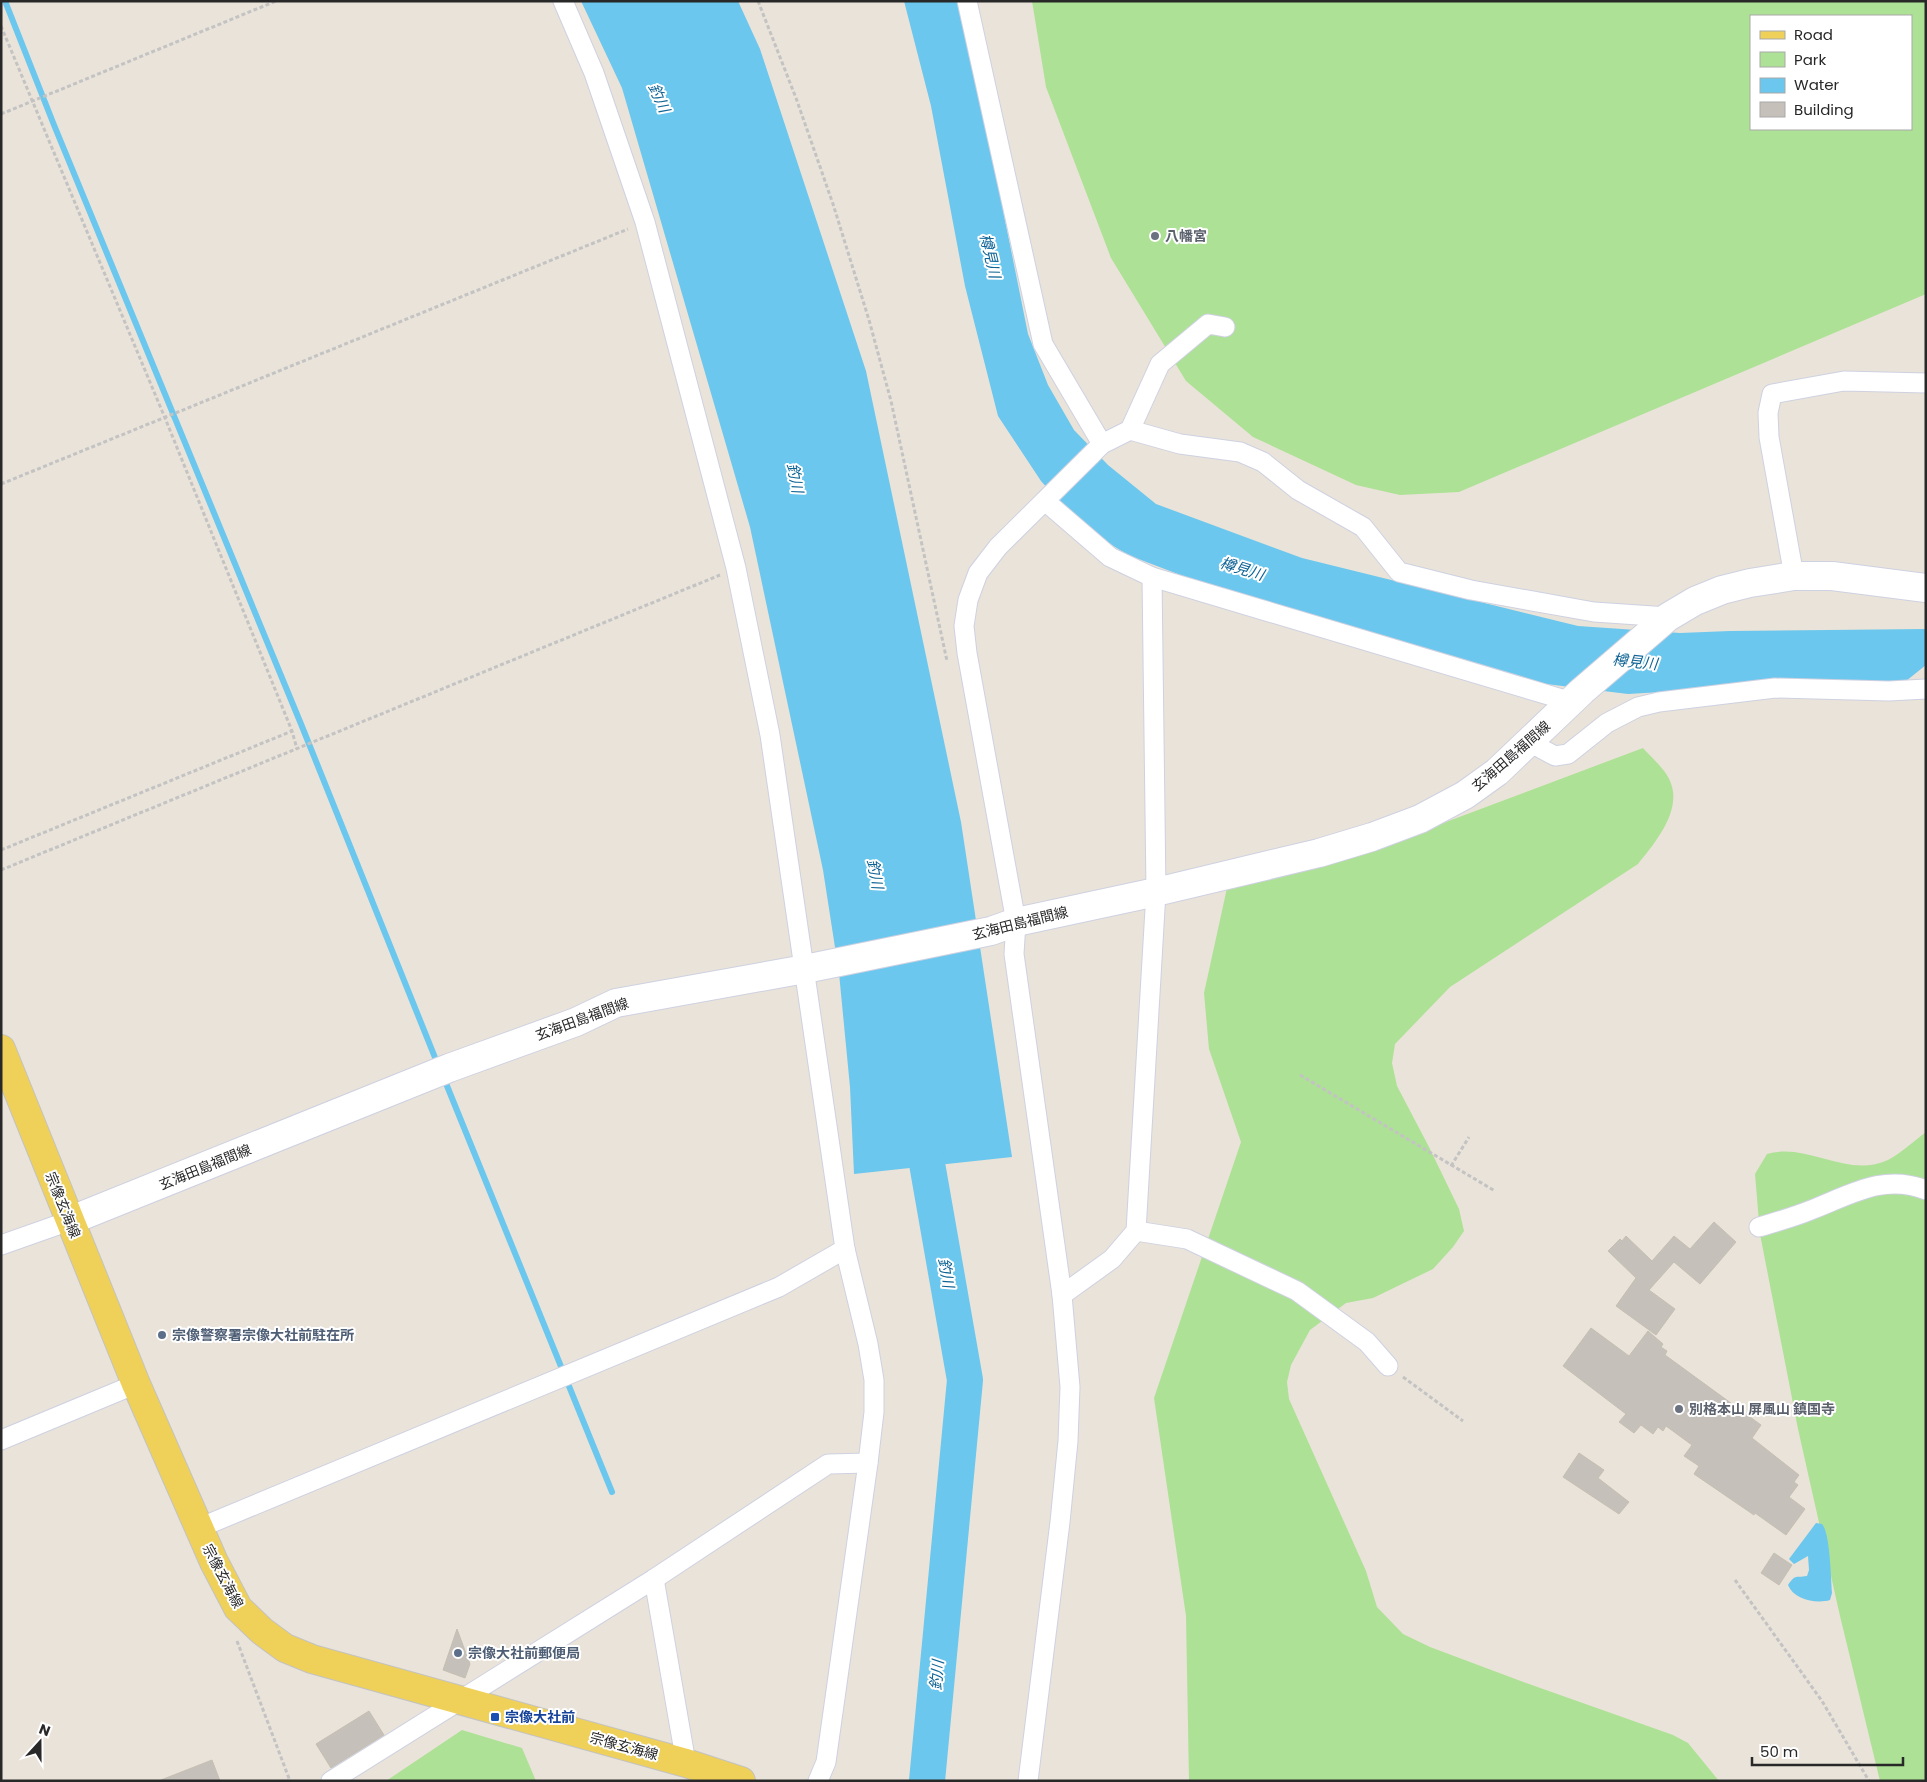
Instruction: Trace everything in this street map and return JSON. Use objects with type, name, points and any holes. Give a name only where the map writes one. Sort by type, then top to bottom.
[{"type":"main road","name":"玄海田島福間線","points":[[69,1221],[449,1068],[576,1022],[616,1003],[814,967],[991,931],[1016,922],[1156,892],[1319,853],[1372,837],[1420,819],[1465,795],[1497,772],[1577,696],[1661,623],[1694,601],[1722,590],[1750,582],[1794,576],[1832,576],[1926,588]]},
{"type":"main road","name":"宗像玄海線","points":[[1,1049],[136,1384],[214,1562],[238,1608],[262,1631],[285,1648],[312,1659],[686,1763],[741,1781]]},
{"type":"street","points":[[563,1],[594,73],[645,222],[736,568],[814,967],[844,1249],[868,1344],[874,1380],[874,1412],[868,1463],[826,1762],[818,1781]]},
{"type":"street","points":[[966,1],[1043,344],[1102,444]]},
{"type":"street","points":[[1028,1781],[1068,1441],[1070,1387],[1062,1295],[1014,954],[1016,922],[966,653],[964,626],[968,600],[978,573],[998,547],[1102,444],[1130,430],[1160,364],[1208,324],[1225,328]]},
{"type":"street","points":[[1794,576],[1769,437],[1768,413],[1772,394],[1844,381],[1926,383]]},
{"type":"street","points":[[1130,430],[1180,444],[1240,452],[1263,462],[1298,490],[1363,527],[1399,572],[1471,590],[1661,623]]},
{"type":"street","points":[[1050,496],[1110,557],[1152,577],[1577,696]]},
{"type":"street","points":[[1062,1295],[1112,1259],[1136,1231],[1156,892],[1152,577]]},
{"type":"street","points":[[1529,742],[1555,756],[1568,754],[1607,723],[1638,707],[1659,702],[1775,688],[1889,691],[1926,689]]},
{"type":"street","points":[[1759,1228],[1809,1211],[1870,1186],[1890,1183],[1909,1184],[1926,1190]]},
{"type":"street","points":[[1,1245],[69,1221]]},
{"type":"street","points":[[1136,1231],[1186,1239],[1297,1291],[1367,1342],[1388,1366]]},
{"type":"street","points":[[199,1528],[779,1287],[844,1249]]},
{"type":"street","points":[[1,1440],[136,1384]]},
{"type":"street","points":[[331,1781],[654,1579],[828,1464],[868,1463]]},
{"type":"street","points":[[654,1579],[686,1763]]},
{"type":"path","points":[[1,114],[276,1]]},
{"type":"path","points":[[758,1],[833,204],[869,320],[891,402],[948,665]]},
{"type":"path","points":[[1,26],[165,418],[292,730],[297,749]]},
{"type":"path","points":[[1,484],[645,222]]},
{"type":"path","points":[[1,870],[736,568]]},
{"type":"path","points":[[1,850],[292,730]]},
{"type":"path","points":[[1300,1075],[1495,1191]]},
{"type":"path","points":[[1452,1166],[1469,1137]]},
{"type":"path","points":[[1388,1366],[1463,1421]]},
{"type":"path","points":[[1735,1580],[1822,1701],[1869,1781]]},
{"type":"path","points":[[238,1608],[231,1627],[290,1781]]},
{"type":"green space","points":[[1032,1],[1926,1],[1926,294],[1459,492],[1400,495],[1356,485],[1253,437],[1186,381],[1111,258],[1046,87]]},
{"type":"green space","points":[[1643,748],[1668,777],[1673,792],[1673,803],[1665,826],[1638,864],[1450,987],[1395,1044],[1392,1063],[1397,1086],[1459,1209],[1464,1231],[1453,1247],[1433,1269],[1373,1298],[1346,1303],[1310,1330],[1291,1365],[1287,1382],[1289,1399],[1366,1571],[1377,1607],[1403,1634],[1430,1647],[1673,1735],[1688,1743],[1719,1781],[1189,1781],[1186,1616],[1154,1398],[1241,1142],[1209,1049],[1204,993],[1227,888],[1350,858]]},
{"type":"green space","points":[[1926,1132],[1926,1781],[1880,1781],[1840,1616],[1798,1429],[1760,1234],[1755,1174],[1767,1154],[1782,1152],[1797,1153],[1843,1163],[1873,1165],[1893,1157]]},
{"type":"green space","points":[[462,1730],[522,1748],[536,1781],[386,1781]]},
{"type":"water","points":[[581,1],[738,1],[760,49],[866,371],[961,822],[1012,1157],[854,1174],[850,1087],[839,973],[823,870],[750,527],[622,88]]},
{"type":"water","name":"樽見川","points":[[904,1],[957,1],[965,22],[1028,334],[1048,385],[1074,430],[1108,465],[1156,504],[1302,558],[1578,626],[1680,633],[1926,629],[1926,665],[1906,681],[1846,681],[1628,694],[1546,684],[1212,587],[1128,555],[1099,537],[1066,509],[1041,481],[998,416],[965,286],[931,106]]},
{"type":"water","points":[[1816,1523],[1822,1524],[1825,1529],[1830,1556],[1832,1593],[1830,1600],[1825,1601],[1806,1600],[1795,1594],[1788,1585],[1794,1578],[1807,1576],[1809,1570],[1808,1556],[1794,1564],[1789,1559]]},
{"type":"building","points":[[1714,1222],[1736,1242],[1700,1284],[1674,1262],[1649,1290],[1675,1309],[1656,1335],[1616,1306],[1636,1278],[1608,1251],[1620,1239],[1622,1241],[1626,1236],[1652,1261],[1674,1236],[1690,1249]]},
{"type":"building","name":"別格本山 屏風山 鎮国寺","points":[[1591,1328],[1629,1356],[1648,1331],[1663,1344],[1661,1347],[1667,1351],[1665,1355],[1761,1425],[1752,1438],[1799,1475],[1794,1482],[1798,1485],[1789,1497],[1805,1509],[1786,1535],[1694,1474],[1699,1466],[1684,1456],[1692,1445],[1666,1426],[1663,1431],[1658,1427],[1653,1434],[1641,1425],[1634,1433],[1619,1422],[1626,1414],[1563,1366]]},
{"type":"building","points":[[1579,1453],[1604,1470],[1598,1478],[1629,1502],[1619,1514],[1563,1477]]},
{"type":"building","points":[[1774,1553],[1792,1565],[1779,1585],[1761,1573]]},
{"type":"building","name":"宗像大社前郵便局","points":[[457,1629],[470,1664],[465,1678],[443,1670]]},
{"type":"building","points":[[369,1711],[384,1735],[331,1768],[316,1744]]},
{"type":"building","points":[[212,1760],[220,1781],[161,1781],[161,1780]]},
{"type":"waterway","points":[[5,1],[54,125],[301,724],[438,1065]]},
{"type":"waterway","points":[[443,1076],[612,1492]]},
{"type":"waterway","name":"釣川","points":[[919,1118],[965,1380],[927,1781]]},
{"type":"place","name":"八幡宮","points":[[1155,236]]},
{"type":"place","name":"宗像警察署宗像大社前駐在所","points":[[162,1335]]},
{"type":"place","name":"別格本山 屏風山 鎮国寺","points":[[1679,1409]]},
{"type":"place","name":"宗像大社前郵便局","points":[[458,1653]]},
{"type":"place","name":"宗像大社前","points":[[495,1717]]}]
